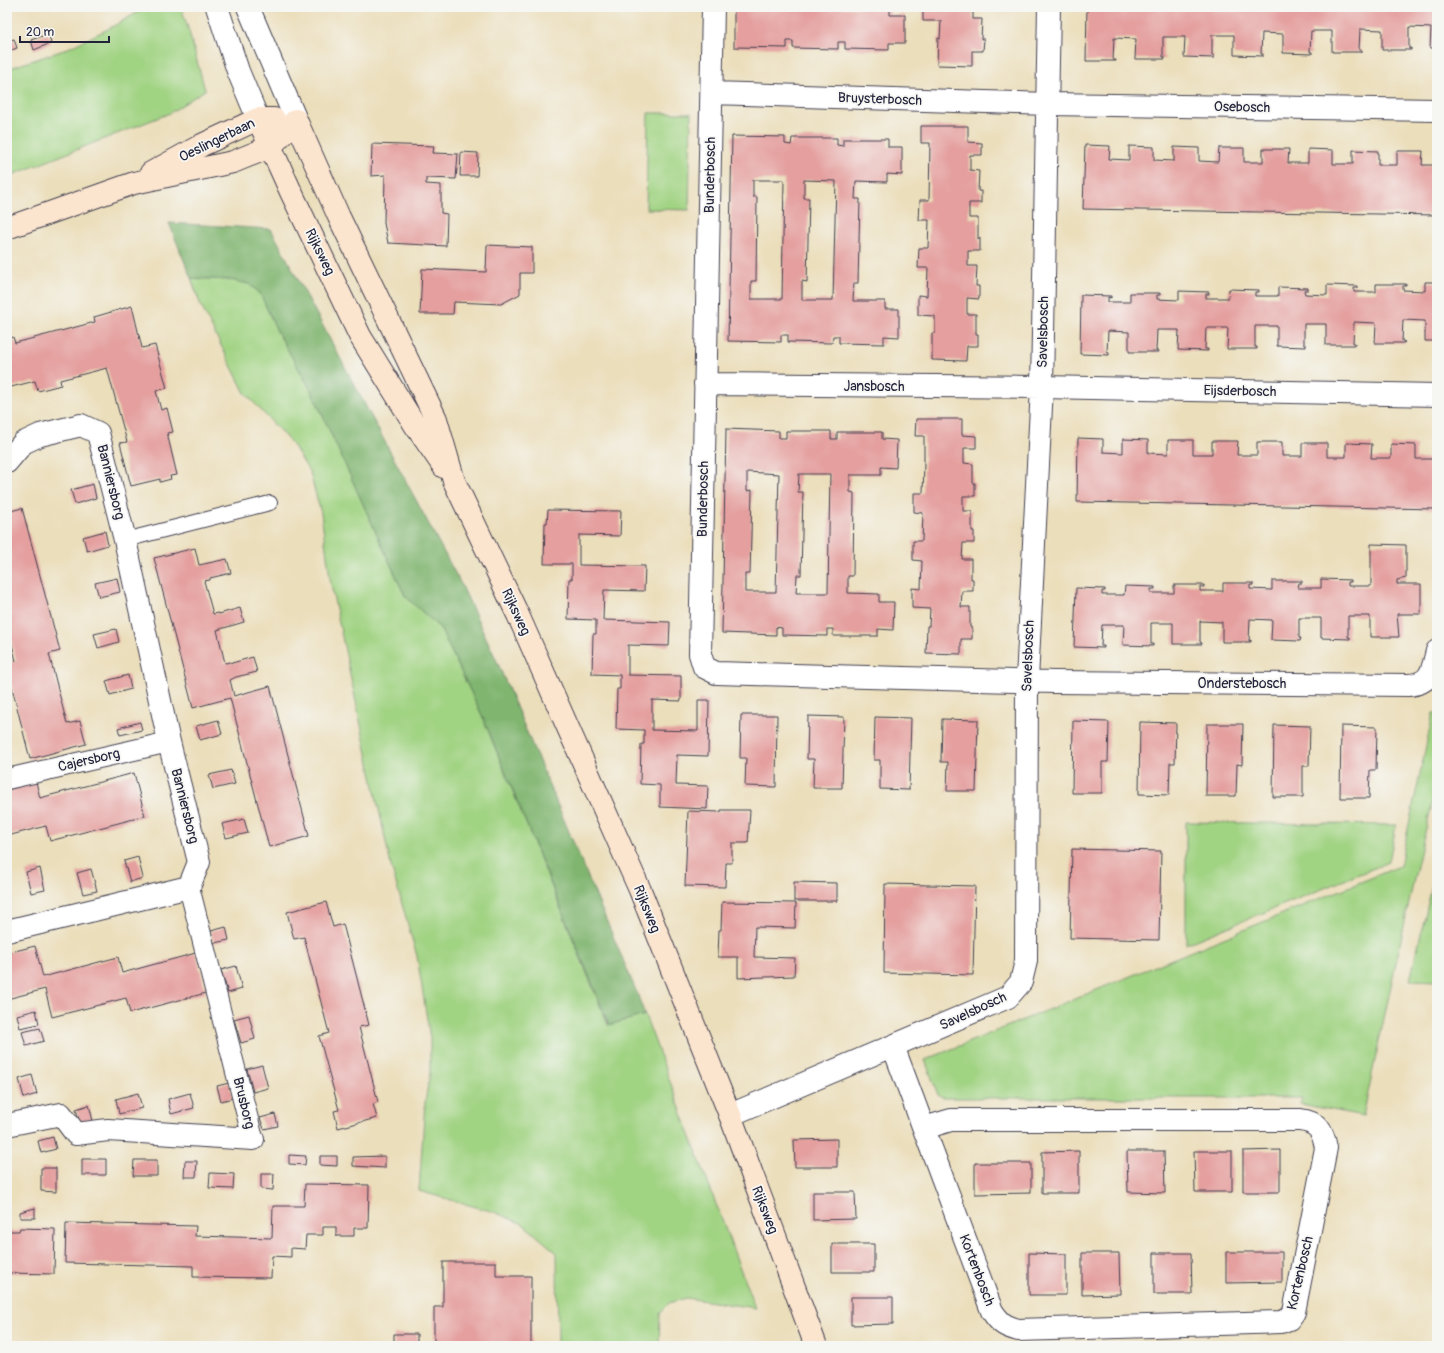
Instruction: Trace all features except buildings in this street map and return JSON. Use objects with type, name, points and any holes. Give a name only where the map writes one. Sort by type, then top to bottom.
[{"type":"main road","name":"Oeslingerbaan","points":[[134,183],[202,145],[258,119],[296,120]]},
{"type":"main road","name":"Rijksweg","points":[[258,119],[360,336],[415,425],[454,480]]},
{"type":"main road","name":"Oeslingerbaan","points":[[7,228],[134,183],[233,162],[270,147],[296,120]]},
{"type":"main road","name":"Rijksweg","points":[[296,120],[339,217],[436,418],[454,480],[518,616],[640,890],[730,1115],[816,1346]]},
{"type":"street","name":"Rijksweg","points":[[217,7],[238,71],[258,119]]},
{"type":"street","name":"Rijksweg","points":[[248,7],[296,120]]},
{"type":"street","name":"Bunderbosch","points":[[713,7],[700,654],[704,667],[716,673],[1026,680]]},
{"type":"street","name":"Savelsbosch","points":[[730,1115],[1008,997],[1021,982],[1026,961],[1026,680],[1042,387],[1050,7]]},
{"type":"street","name":"Bruysterbosch","points":[[712,93],[1048,104]]},
{"type":"street","name":"Osebosch","points":[[1048,104],[1437,110]]},
{"type":"street","name":"Jansbosch","points":[[705,384],[1042,387]]},
{"type":"street","name":"Eijsderbosch","points":[[1042,387],[1437,395]]},
{"type":"street","name":"Banniersborg","points":[[7,462],[23,443],[40,435],[81,426],[98,433],[125,540],[169,742],[199,862],[189,887]]},
{"type":"street","name":"Onderstebosch","points":[[1026,680],[1062,682],[1409,685],[1421,682],[1431,674],[1437,651]]},
{"type":"street","name":"Cajersborg","points":[[8,774],[169,742]]},
{"type":"street","points":[[7,931],[189,887]]},
{"type":"street","name":"Brusborg","points":[[7,1125],[61,1114],[76,1134],[108,1130],[253,1139],[189,887]]},
{"type":"street","name":"Kortenbosch","points":[[894,1046],[924,1128],[992,1311],[999,1322],[1018,1330],[1281,1322],[1289,1318],[1294,1312],[1326,1148],[1324,1137],[1318,1128],[1309,1121],[951,1120],[924,1128]]},
{"type":"lane","name":"Banniersborg","points":[[125,540],[270,503]]},
{"type":"green space","points":[[138,7],[181,7],[205,90],[170,113],[7,177],[7,69],[64,50],[108,29],[140,11]]},
{"type":"green space","points":[[648,113],[691,113],[689,210],[646,209]]},
{"type":"green space","points":[[169,223],[271,229],[462,586],[496,659],[645,1015],[609,1025],[481,713],[440,628],[405,596],[312,392],[277,331],[260,293],[249,284],[230,280],[191,278]]},
{"type":"green space","points":[[191,278],[230,280],[249,284],[260,293],[277,331],[312,392],[405,596],[440,628],[481,713],[608,1025],[645,1015],[755,1308],[686,1298],[669,1303],[660,1314],[659,1346],[558,1346],[557,1253],[523,1224],[494,1212],[419,1191],[425,1102],[430,1073],[430,1038],[417,956],[391,866],[331,585],[321,513],[310,473],[293,445],[245,393],[201,306]]},
{"type":"green space","points":[[1433,713],[1437,713],[1437,783],[1416,870],[1363,1116],[1300,1104],[1302,1098],[943,1098],[938,1095],[925,1060],[1400,866]]},
{"type":"green space","points":[[1186,822],[1396,825],[1389,862],[1186,944]]},
{"type":"green space","points":[[1437,865],[1437,981],[1410,980]]}]
